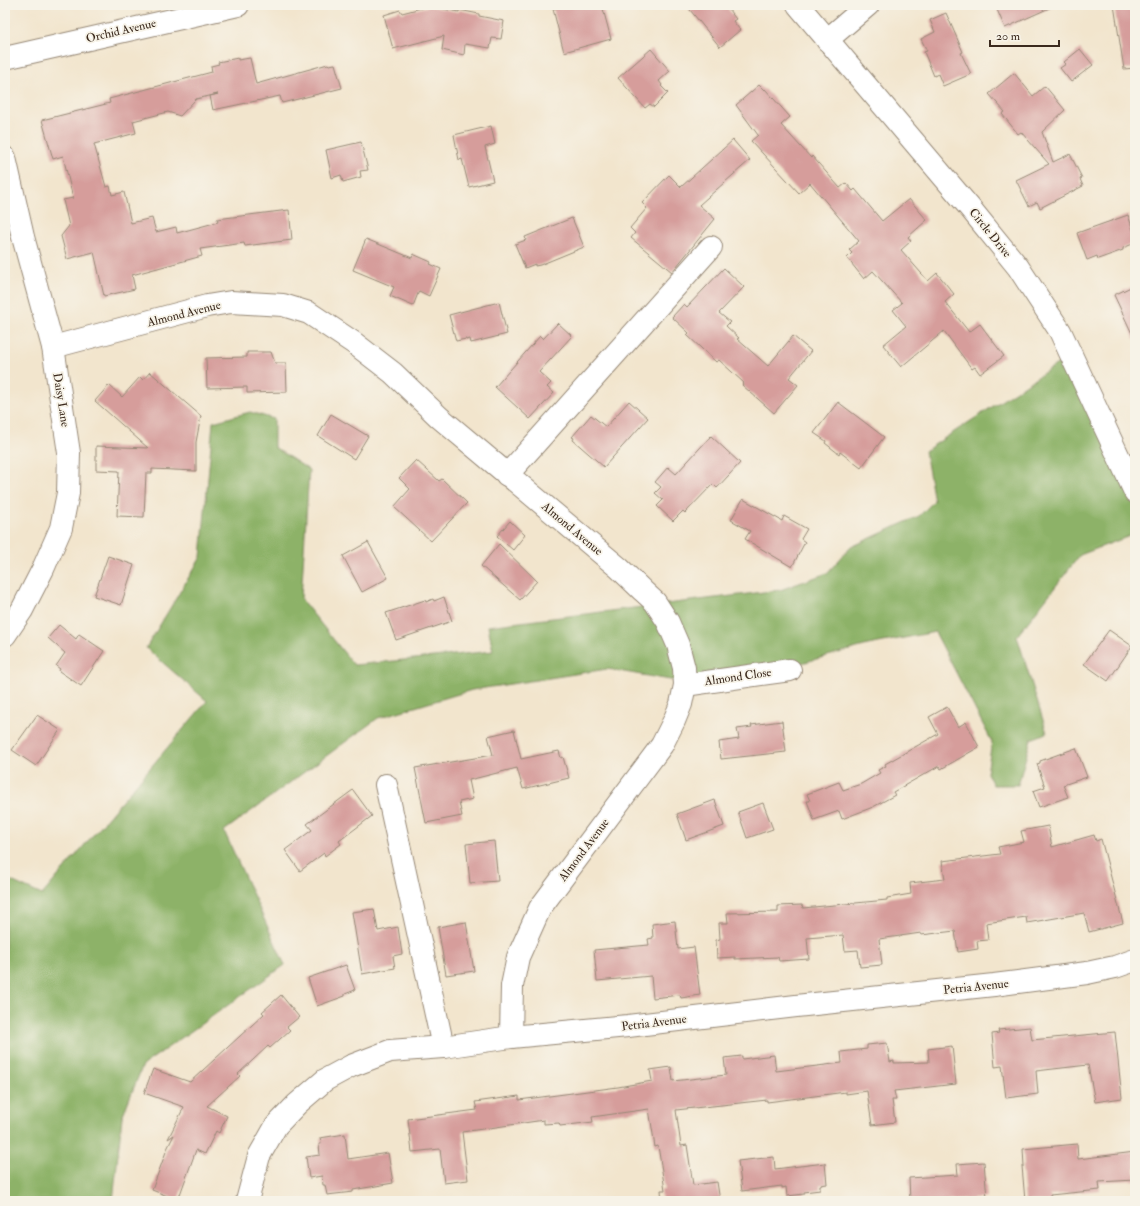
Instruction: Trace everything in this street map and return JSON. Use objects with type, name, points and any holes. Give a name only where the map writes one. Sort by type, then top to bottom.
[{"type":"street","name":"Orchid Avenue","points":[[5,58],[211,8],[238,5]]},
{"type":"street","name":"Circle Drive","points":[[798,5],[1018,267],[1060,331],[1135,492]]},
{"type":"street","points":[[827,40],[868,5]]},
{"type":"street","name":"Daisy Lane","points":[[5,158],[23,236],[53,347],[69,453],[68,493],[61,528],[43,569],[22,610],[5,635]]},
{"type":"street","points":[[507,475],[711,247]]},
{"type":"street","name":"Almond Avenue","points":[[53,347],[207,306],[231,302],[283,305],[309,313],[354,342],[393,373],[439,417],[619,568],[655,602],[668,622],[678,645],[684,668],[685,685],[681,704],[662,745],[540,908],[518,957],[512,986],[511,1037]]},
{"type":"street","name":"Almond Close","points":[[685,685],[790,670]]},
{"type":"street","points":[[386,786],[443,1047]]},
{"type":"street","name":"Petria Avenue","points":[[247,1201],[259,1156],[276,1126],[297,1104],[325,1080],[351,1066],[390,1051],[443,1047],[511,1037],[628,1026],[1087,974],[1135,960]]},
{"type":"green space","points":[[1071,355],[1135,495],[1135,534],[1080,555],[1017,636],[1047,733],[1031,739],[1018,785],[993,785],[987,773],[992,742],[935,632],[868,645],[787,667],[682,682],[607,669],[472,690],[378,718],[224,831],[285,965],[143,1065],[122,1117],[113,1201],[5,1201],[5,882],[7,879],[42,895],[207,701],[146,648],[201,557],[213,422],[250,412],[274,419],[274,447],[309,470],[301,599],[354,665],[493,651],[488,626],[780,590],[827,573],[851,547],[919,516],[934,501],[925,451]]},
{"type":"building","points":[[567,5],[602,5],[611,39],[564,52],[553,9]]},
{"type":"building","points":[[686,5],[725,5],[736,19],[733,21],[740,30],[720,47]]},
{"type":"building","points":[[995,5],[1056,5],[1005,28]]},
{"type":"building","points":[[1114,5],[1135,5],[1135,68],[1124,69]]},
{"type":"building","points":[[429,6],[479,14],[479,16],[504,21],[501,39],[492,38],[490,48],[465,44],[464,55],[442,50],[444,36],[393,49],[384,15],[400,10],[402,13]]},
{"type":"building","points":[[946,13],[963,52],[961,53],[971,74],[943,86],[938,74],[934,76],[924,52],[927,51],[921,39],[935,32],[930,20]]},
{"type":"building","points":[[651,49],[670,71],[659,81],[662,85],[661,86],[668,93],[654,107],[650,104],[645,108],[618,78]]},
{"type":"building","points":[[1080,49],[1093,65],[1071,82],[1060,68],[1066,64],[1064,62]]},
{"type":"building","points":[[238,58],[238,60],[250,58],[256,84],[328,64],[335,64],[342,88],[282,103],[280,96],[213,110],[210,96],[218,94],[196,99],[180,116],[168,112],[133,121],[136,133],[94,144],[106,187],[110,186],[112,195],[124,192],[131,223],[152,218],[156,232],[176,227],[177,233],[218,222],[217,219],[289,210],[292,240],[245,246],[244,243],[200,249],[202,256],[132,275],[135,289],[104,296],[94,252],[67,259],[61,236],[69,226],[63,200],[73,198],[63,156],[53,159],[42,120],[110,103],[109,99],[212,72],[211,66],[219,64],[218,62]]},
{"type":"building","points":[[1014,73],[1033,96],[1045,86],[1065,110],[1042,132],[1053,162],[1070,154],[1082,178],[1080,179],[1083,186],[1040,208],[1037,202],[1029,206],[1016,180],[1049,164],[1021,132],[1018,134],[1002,114],[1005,112],[989,94]]},
{"type":"building","points":[[759,85],[764,90],[765,89],[790,117],[781,125],[811,158],[812,156],[840,188],[846,183],[853,191],[855,189],[882,221],[909,199],[927,220],[908,237],[911,241],[901,250],[928,281],[937,273],[954,294],[945,302],[969,332],[980,324],[1004,356],[980,374],[975,367],[972,369],[944,331],[901,367],[883,345],[906,326],[893,310],[902,303],[873,271],[864,279],[847,258],[852,253],[849,250],[859,241],[810,183],[799,193],[751,141],[758,135],[736,105]]},
{"type":"building","points":[[491,126],[495,144],[485,147],[493,181],[469,187],[462,159],[459,160],[454,135]]},
{"type":"building","points":[[733,140],[750,160],[699,205],[715,219],[672,272],[631,238],[635,233],[630,228],[647,208],[642,203],[669,175],[681,187]]},
{"type":"building","points":[[361,142],[368,170],[360,171],[361,177],[343,182],[341,175],[332,178],[326,150]]},
{"type":"building","points":[[1128,215],[1135,236],[1135,243],[1123,248],[1123,250],[1098,259],[1097,256],[1087,260],[1077,233]]},
{"type":"building","points":[[572,218],[584,247],[540,265],[535,266],[535,264],[525,268],[515,244],[526,240],[525,237]]},
{"type":"building","points":[[366,239],[412,258],[413,254],[431,262],[430,264],[441,269],[429,296],[419,291],[413,306],[390,296],[394,287],[353,270]]},
{"type":"building","points":[[724,268],[744,287],[719,313],[730,322],[726,326],[739,338],[737,339],[768,366],[793,336],[811,351],[789,378],[798,385],[774,413],[742,385],[744,383],[719,360],[716,362],[687,335],[689,333],[672,317],[684,304],[687,307]]},
{"type":"building","points":[[1135,285],[1135,340],[1114,295]]},
{"type":"building","points":[[499,302],[507,334],[471,343],[470,339],[456,341],[449,315]]},
{"type":"building","points":[[558,323],[572,336],[539,372],[551,383],[547,387],[554,393],[530,419],[495,387],[540,336],[543,339]]},
{"type":"building","points":[[247,352],[271,352],[275,363],[286,363],[287,392],[247,393],[247,387],[207,388],[206,358],[247,357]]},
{"type":"building","points":[[150,372],[201,416],[196,442],[196,471],[152,469],[152,473],[146,473],[144,517],[117,516],[119,471],[96,470],[96,446],[148,448],[95,401],[109,385],[122,397],[140,377],[143,380]]},
{"type":"building","points":[[629,401],[648,418],[604,467],[573,440],[574,438],[572,437],[591,415],[606,427]]},
{"type":"building","points":[[838,402],[884,437],[861,468],[840,452],[839,454],[825,443],[826,441],[814,433]]},
{"type":"building","points":[[331,414],[368,436],[354,459],[318,436]]},
{"type":"building","points":[[711,436],[740,463],[717,488],[713,484],[685,513],[683,511],[673,521],[657,506],[663,500],[655,493],[661,487],[655,482],[668,467],[676,474]]},
{"type":"building","points":[[416,460],[439,481],[442,479],[467,503],[431,541],[394,507],[410,489],[399,478]]},
{"type":"building","points":[[743,499],[782,521],[784,516],[807,529],[801,539],[805,542],[792,567],[745,539],[750,531],[731,520]]},
{"type":"building","points":[[510,521],[525,535],[513,550],[497,536]]},
{"type":"building","points":[[368,542],[388,578],[362,592],[343,556]]},
{"type":"building","points":[[499,544],[537,581],[520,600],[481,566]]},
{"type":"building","points":[[108,556],[134,565],[121,605],[94,596]]},
{"type":"building","points":[[444,597],[452,621],[396,640],[386,613],[425,600],[426,602],[433,599],[434,601]]},
{"type":"building","points":[[59,625],[76,639],[79,634],[104,651],[81,686],[59,671],[60,669],[56,666],[65,653],[48,638]]},
{"type":"building","points":[[1109,630],[1132,646],[1108,681],[1084,664]]},
{"type":"building","points":[[947,707],[958,727],[966,722],[979,747],[941,769],[939,766],[893,792],[895,795],[873,807],[842,819],[839,811],[814,820],[807,801],[810,801],[807,794],[839,782],[843,790],[861,784],[880,773],[878,770],[886,766],[885,764],[938,734],[929,717]]},
{"type":"building","points":[[37,715],[60,730],[36,766],[12,750]]},
{"type":"building","points":[[782,721],[786,752],[721,759],[719,742],[739,739],[737,729],[752,727],[751,725]]},
{"type":"building","points":[[514,730],[521,759],[559,751],[561,758],[563,757],[569,778],[523,789],[517,768],[469,780],[473,799],[459,802],[462,816],[426,823],[415,768],[493,755],[488,736]]},
{"type":"building","points":[[1076,748],[1087,777],[1063,785],[1068,797],[1039,807],[1033,791],[1045,787],[1037,764],[1040,763],[1040,761]]},
{"type":"building","points":[[353,790],[372,816],[339,841],[341,844],[325,856],[324,853],[300,871],[285,850],[312,830],[307,824]]},
{"type":"building","points":[[715,800],[724,826],[686,840],[677,814]]},
{"type":"building","points":[[763,803],[773,829],[747,838],[738,812]]},
{"type":"building","points":[[1048,826],[1052,847],[1094,835],[1096,841],[1101,839],[1123,923],[1089,932],[1084,913],[1027,923],[1026,917],[986,923],[988,940],[977,941],[978,949],[958,952],[955,931],[921,935],[921,933],[879,939],[882,965],[860,967],[858,950],[845,951],[843,935],[807,938],[809,959],[779,961],[778,957],[735,959],[735,957],[717,958],[716,940],[720,939],[719,923],[728,923],[727,913],[778,912],[778,906],[802,905],[803,908],[887,900],[887,898],[911,894],[910,883],[945,879],[942,861],[1000,854],[998,847],[1024,842],[1021,831]]},
{"type":"building","points":[[494,841],[498,881],[470,883],[466,844]]},
{"type":"building","points":[[374,909],[378,931],[398,927],[402,954],[393,956],[395,968],[362,974],[352,912]]},
{"type":"building","points":[[675,921],[678,949],[694,947],[700,995],[681,998],[680,995],[653,998],[651,976],[597,981],[594,950],[649,945],[648,939],[653,938],[652,924]]},
{"type":"building","points":[[466,922],[474,971],[446,975],[438,927]]},
{"type":"building","points":[[346,965],[355,990],[345,994],[345,996],[317,1006],[308,978]]},
{"type":"building","points":[[281,995],[299,1017],[287,1027],[290,1030],[270,1048],[268,1046],[238,1074],[240,1076],[207,1106],[227,1116],[219,1133],[216,1131],[205,1154],[196,1150],[178,1200],[152,1190],[167,1149],[174,1135],[168,1139],[184,1107],[144,1093],[153,1069],[190,1082],[264,1014],[262,1012]]},
{"type":"building","points":[[1030,1027],[1032,1040],[1115,1032],[1122,1098],[1095,1102],[1088,1065],[1036,1071],[1038,1094],[1006,1098],[1002,1066],[995,1067],[992,1034],[999,1033],[998,1030]]},
{"type":"building","points":[[887,1043],[890,1062],[894,1061],[894,1063],[929,1062],[928,1049],[952,1046],[956,1084],[894,1091],[896,1100],[892,1100],[895,1122],[872,1125],[867,1091],[676,1110],[681,1146],[687,1145],[693,1185],[717,1182],[720,1201],[662,1201],[661,1190],[665,1190],[658,1146],[655,1147],[649,1109],[592,1117],[593,1122],[560,1126],[559,1123],[544,1124],[544,1120],[462,1132],[468,1180],[444,1183],[440,1149],[412,1152],[408,1119],[477,1110],[475,1102],[519,1096],[519,1100],[652,1081],[650,1070],[671,1067],[673,1081],[726,1075],[724,1058],[742,1056],[742,1059],[774,1055],[776,1071],[842,1063],[841,1052],[867,1049],[867,1045]]},
{"type":"building","points":[[345,1134],[348,1159],[388,1153],[393,1183],[353,1190],[353,1192],[327,1195],[325,1185],[323,1185],[322,1176],[309,1178],[306,1157],[320,1155],[320,1138]]},
{"type":"building","points":[[1077,1144],[1078,1159],[1135,1152],[1135,1180],[1099,1182],[1100,1190],[1050,1195],[1051,1201],[1025,1201],[1022,1166],[1024,1166],[1023,1149]]},
{"type":"building","points":[[774,1157],[775,1169],[825,1163],[827,1184],[820,1185],[820,1190],[787,1196],[786,1187],[782,1188],[782,1186],[742,1191],[738,1161]]},
{"type":"building","points":[[984,1162],[987,1198],[945,1201],[910,1201],[909,1178],[958,1175],[957,1164]]}]
